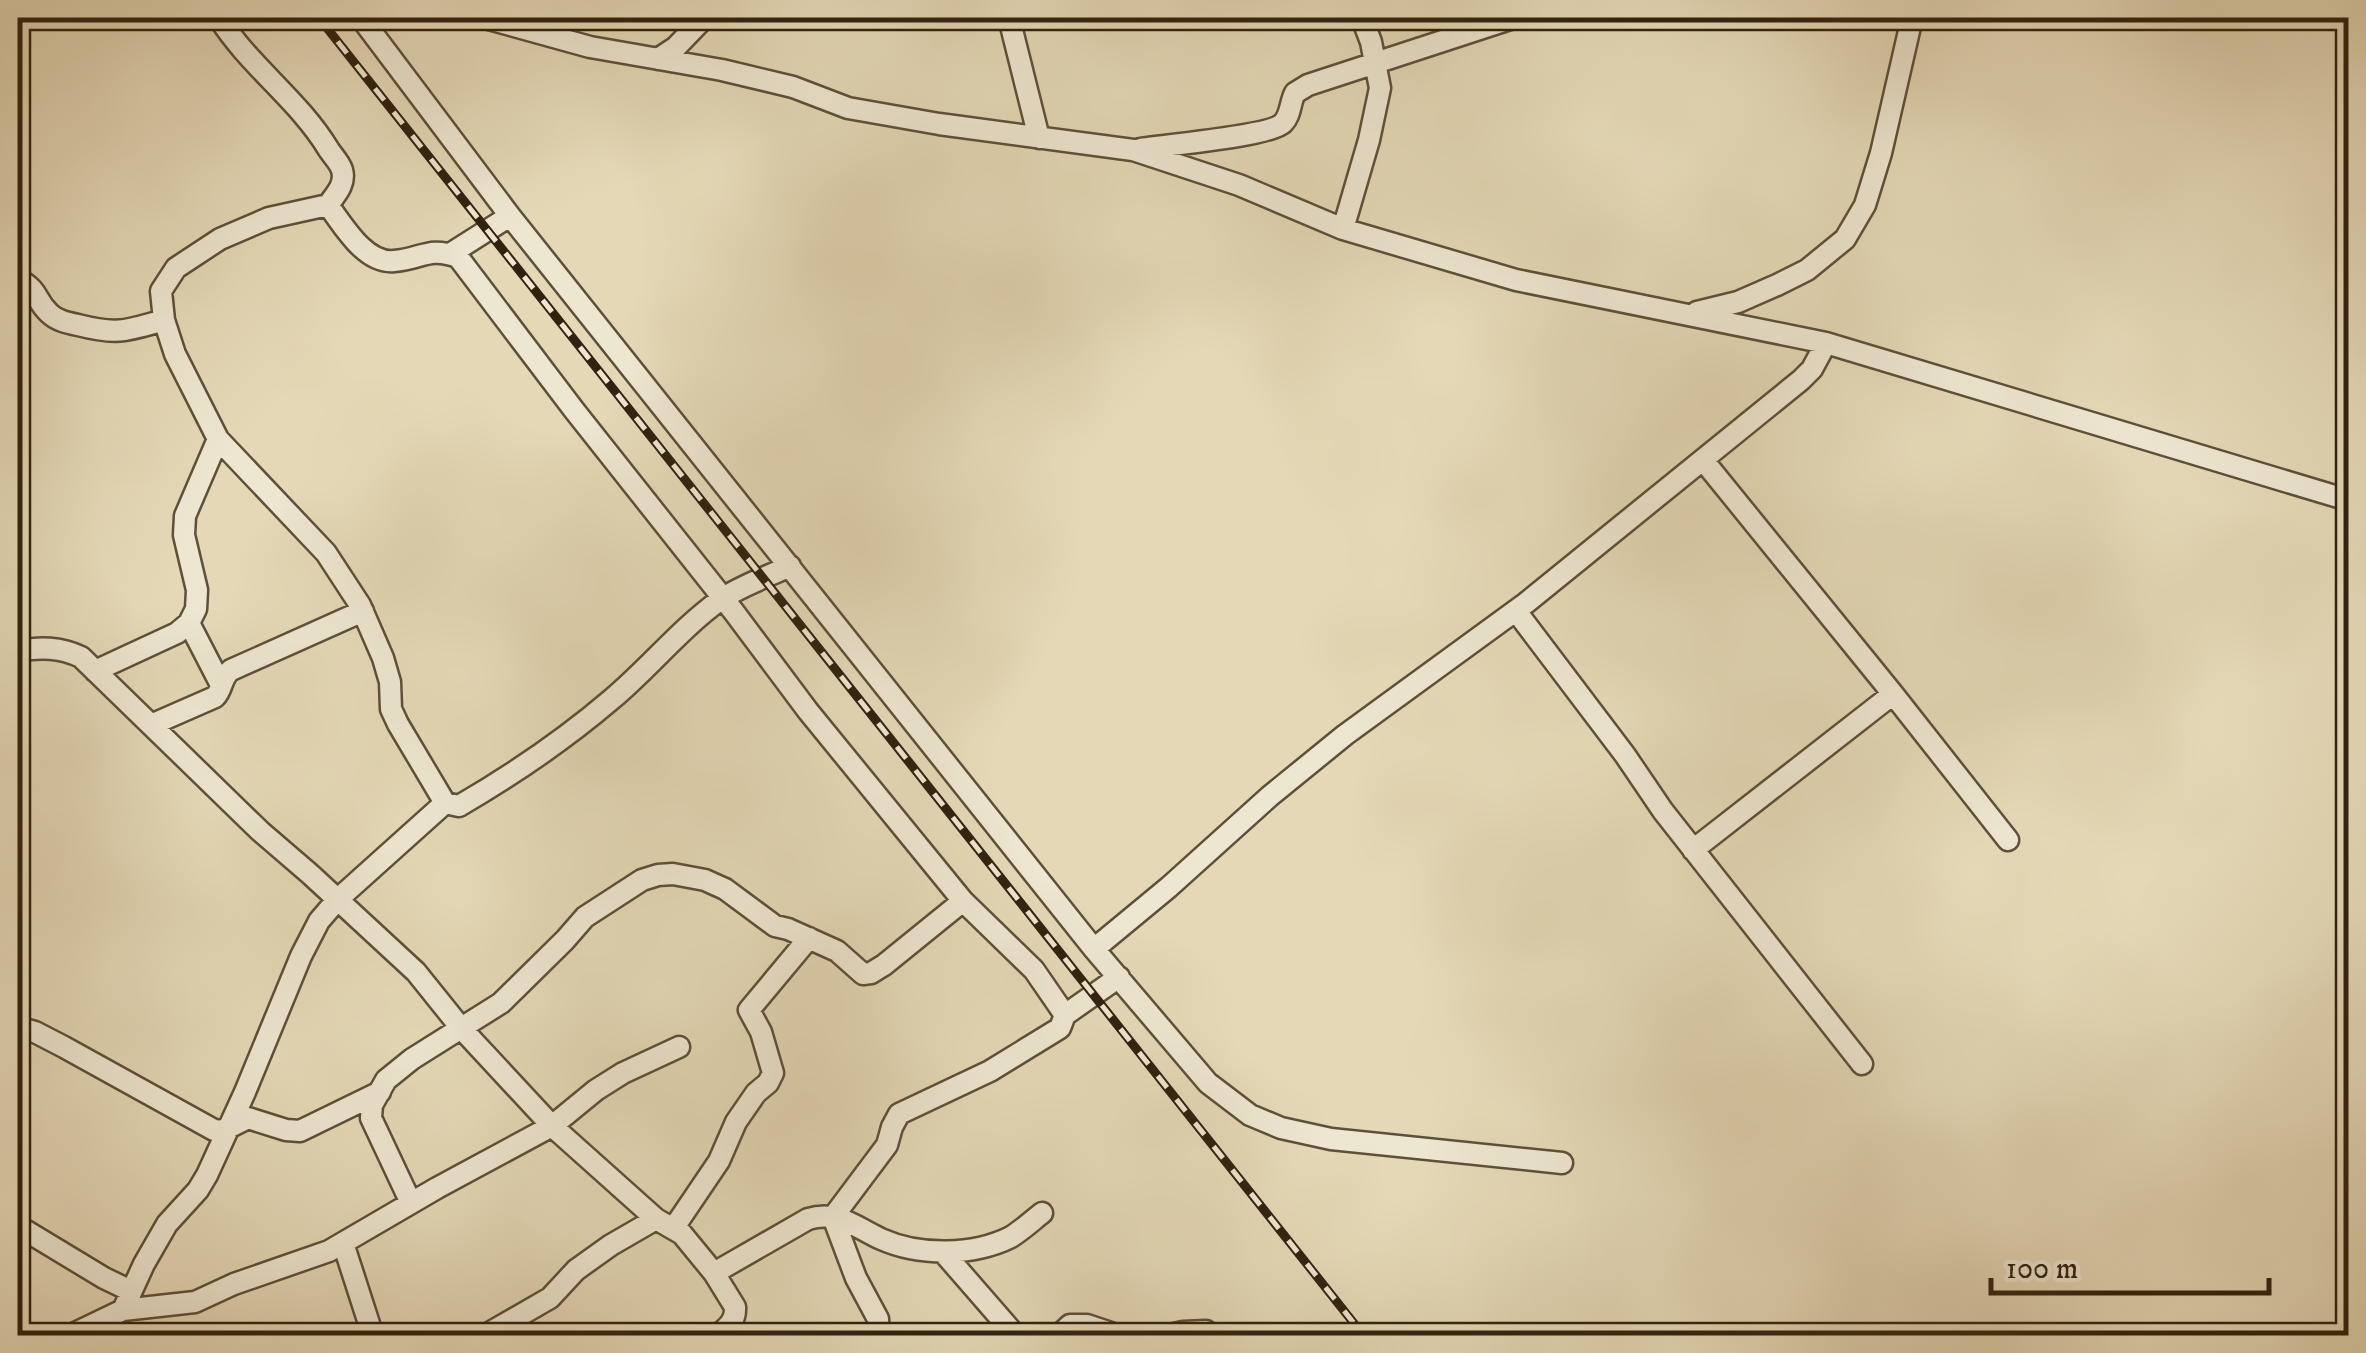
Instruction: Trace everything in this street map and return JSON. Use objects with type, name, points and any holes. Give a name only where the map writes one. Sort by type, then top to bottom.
[{"type":"street","points":[[219,18],[234,42],[321,136],[342,170],[342,185],[328,205],[269,218],[220,240],[176,268],[161,291],[164,320],[175,354],[218,440],[326,552],[363,611],[390,682],[391,709],[445,803],[460,806],[509,777],[614,697],[722,598],[790,566]]},
{"type":"street","points":[[361,18],[510,216],[1094,948],[1208,1083],[1250,1115],[1281,1128],[1331,1139],[1562,1163]]},
{"type":"street","points":[[485,18],[590,47],[793,87],[848,108],[1133,150],[1239,185],[1343,229],[1516,280],[1826,343],[2348,500]]},
{"type":"street","points":[[658,58],[676,47],[704,18]]},
{"type":"street","points":[[1009,18],[1039,138]]},
{"type":"street","points":[[1343,229],[1380,88],[1362,18]]},
{"type":"street","points":[[1133,150],[1273,129],[1286,120],[1295,93],[1308,85],[1513,18]]},
{"type":"street","points":[[1690,314],[1738,302],[1777,286],[1807,270],[1845,239],[1865,205],[1881,153],[1912,18]]},
{"type":"street","points":[[328,205],[367,252],[390,262],[438,250],[458,257],[808,712],[963,900],[1034,970],[1065,1014]]},
{"type":"street","points":[[450,254],[510,216]]},
{"type":"street","points":[[18,279],[33,288],[46,311],[68,323],[122,332],[164,320]]},
{"type":"street","points":[[1094,948],[1345,735],[1516,611],[1801,380],[1826,343]]},
{"type":"street","points":[[95,672],[178,633],[189,623],[196,609],[197,590],[184,535],[185,516],[218,440]]},
{"type":"street","points":[[1703,460],[2008,840]]},
{"type":"street","points":[[151,725],[215,697],[231,670],[363,611]]},
{"type":"street","points":[[1516,611],[1625,754],[1663,812],[1862,1064]]},
{"type":"street","points":[[189,623],[221,685]]},
{"type":"street","points":[[18,651],[65,650],[81,657],[260,832],[416,972],[461,1028],[552,1126],[664,1224],[682,1234],[735,1306],[736,1316],[716,1336]]},
{"type":"street","points":[[1693,850],[1893,694]]},
{"type":"street","points":[[69,1336],[127,1301],[167,1224],[198,1190],[319,921],[337,900],[445,803]]},
{"type":"street","points":[[411,1203],[371,1118],[372,1105],[386,1080],[500,1003],[585,916],[642,880],[673,874],[705,880],[725,889],[775,926],[837,951],[863,974],[884,965],[963,900]]},
{"type":"street","points":[[484,1336],[550,1298],[576,1270],[612,1245],[664,1224],[719,1161],[736,1122],[773,1073],[761,1032],[749,1010],[809,938]]},
{"type":"street","points":[[833,1217],[888,1144],[899,1114],[990,1071],[1060,1028],[1065,1014],[1119,977]]},
{"type":"street","points":[[18,1027],[64,1047],[214,1130],[248,1118],[286,1130],[300,1130],[380,1092]]},
{"type":"street","points":[[18,1226],[104,1278],[127,1301],[194,1302],[328,1251],[552,1126],[623,1073],[679,1048]]},
{"type":"street","points":[[714,1273],[822,1216],[849,1222],[896,1245],[930,1253],[984,1246],[1009,1238],[1042,1213]]},
{"type":"street","points":[[833,1217],[856,1278],[878,1319],[879,1336]]},
{"type":"street","points":[[342,1243],[372,1336]]},
{"type":"street","points":[[943,1252],[1016,1336]]},
{"type":"street","points":[[1058,1336],[1070,1325],[1087,1325],[1120,1336]]},
{"type":"street","points":[[1165,1336],[1206,1331]]},
{"type":"railway","points":[[319,18],[1364,1336]]}]
